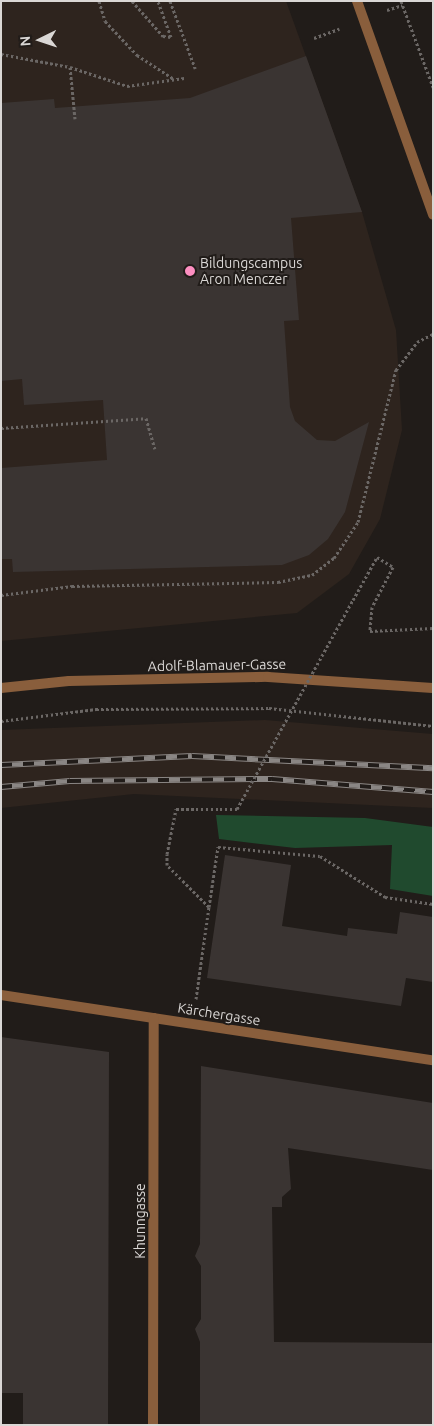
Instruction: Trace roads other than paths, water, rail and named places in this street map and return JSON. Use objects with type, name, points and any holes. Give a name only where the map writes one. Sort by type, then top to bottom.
[{"type":"street","points":[[357,1],[433,215]]},
{"type":"street","name":"Adolf-Blamauer-Gasse","points":[[1,688],[69,682],[268,677],[433,688]]},
{"type":"street","name":"Kärchergasse","points":[[1,995],[433,1060]]},
{"type":"street","name":"Khunngasse","points":[[153,1425],[154,1018]]},
{"type":"railway","points":[[1,765],[192,756],[433,768]]},
{"type":"railway","points":[[1,787],[70,781],[272,779],[433,792]]},
{"type":"place","name":"Bildungscampus Aron Menczer","points":[[190,271]]}]
